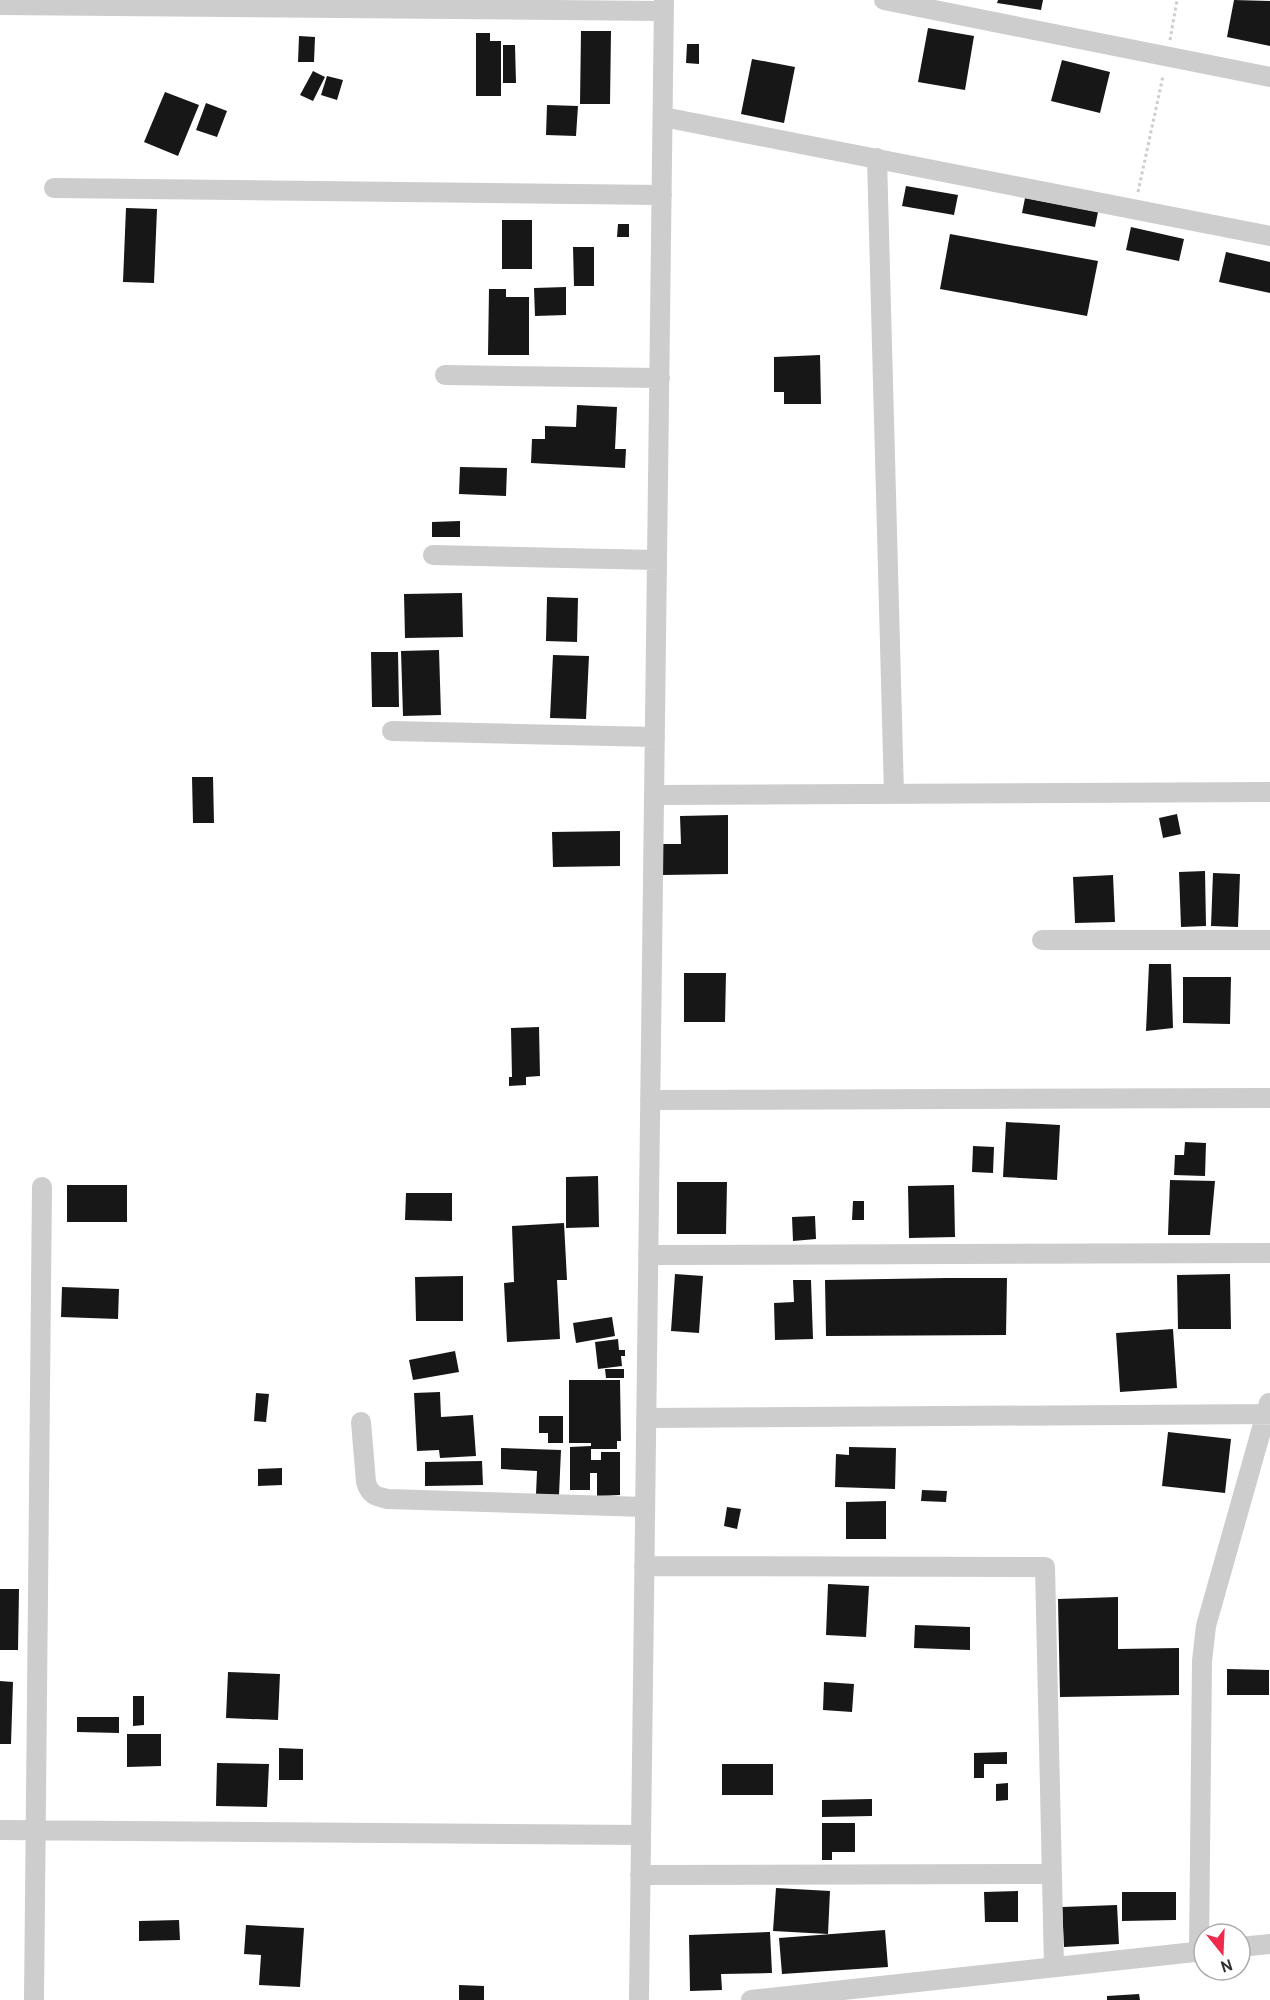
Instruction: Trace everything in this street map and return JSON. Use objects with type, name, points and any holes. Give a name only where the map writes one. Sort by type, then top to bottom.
[{"type":"street","points":[[884,0],[1270,77]]},
{"type":"street","points":[[0,5],[664,6],[639,2000]]},
{"type":"street","points":[[663,117],[1270,236]]},
{"type":"street","points":[[877,158],[894,794]]},
{"type":"street","points":[[54,188],[662,195]]},
{"type":"street","points":[[445,375],[660,378]]},
{"type":"street","points":[[433,555],[657,560]]},
{"type":"street","points":[[392,731],[655,737]]},
{"type":"street","points":[[654,795],[1270,792]]},
{"type":"street","points":[[1042,940],[1270,940]]},
{"type":"street","points":[[650,1100],[1270,1098]]},
{"type":"street","points":[[34,2000],[42,1187]]},
{"type":"street","points":[[648,1255],[1270,1253]]},
{"type":"street","points":[[646,1418],[1269,1409],[1206,1626],[1202,1661],[1201,1922]]},
{"type":"street","points":[[361,1422],[366,1482],[368,1490],[374,1496],[388,1499],[645,1507]]},
{"type":"street","points":[[644,1566],[1045,1567],[1054,1967]]},
{"type":"street","points":[[0,1830],[641,1835]]},
{"type":"street","points":[[640,1875],[1052,1874]]},
{"type":"street","points":[[1252,1946],[1270,1944]]},
{"type":"street","points":[[751,2000],[1192,1952]]},
{"type":"path","points":[[1134,210],[1177,0]]},
{"type":"building","points":[[998,0],[1043,0],[1041,10],[997,3]]},
{"type":"building","points":[[1234,0],[1270,1],[1270,46],[1227,37]]},
{"type":"building","points":[[928,28],[974,36],[965,90],[918,82]]},
{"type":"building","points":[[581,31],[611,31],[610,104],[580,104]]},
{"type":"building","points":[[476,33],[490,33],[490,41],[501,41],[501,96],[476,96]]},
{"type":"building","points":[[299,36],[315,37],[314,62],[298,62]]},
{"type":"building","points":[[687,44],[699,44],[699,64],[686,63]]},
{"type":"building","points":[[503,45],[515,45],[516,83],[503,83]]},
{"type":"building","points":[[752,59],[795,67],[784,123],[741,114]]},
{"type":"building","points":[[1062,60],[1110,72],[1100,113],[1051,101]]},
{"type":"building","points":[[313,71],[325,77],[313,101],[300,95]]},
{"type":"building","points":[[327,76],[343,80],[337,100],[321,95]]},
{"type":"building","points":[[165,92],[199,105],[178,156],[144,142]]},
{"type":"building","points":[[206,103],[227,111],[217,137],[196,130]]},
{"type":"building","points":[[547,105],[578,106],[576,136],[546,135]]},
{"type":"building","points":[[906,186],[958,195],[954,215],[902,206]]},
{"type":"building","points":[[1025,198],[1098,212],[1095,227],[1022,213]]},
{"type":"building","points":[[126,208],[157,209],[154,283],[123,282]]},
{"type":"building","points":[[502,220],[532,220],[532,269],[502,269]]},
{"type":"building","points":[[618,224],[629,224],[629,237],[617,237]]},
{"type":"building","points":[[1131,227],[1184,239],[1179,261],[1126,250]]},
{"type":"building","points":[[950,234],[1098,261],[1087,316],[940,289]]},
{"type":"building","points":[[573,247],[594,247],[594,286],[574,286]]},
{"type":"building","points":[[1226,252],[1270,262],[1270,293],[1219,282]]},
{"type":"building","points":[[566,287],[566,315],[535,316],[534,288]]},
{"type":"building","points":[[489,289],[506,289],[506,297],[529,297],[529,355],[488,355]]},
{"type":"building","points":[[820,355],[821,404],[784,404],[784,392],[774,392],[774,357]]},
{"type":"building","points":[[577,405],[617,407],[615,449],[626,449],[625,468],[531,463],[532,439],[545,439],[545,426],[576,427]]},
{"type":"building","points":[[460,467],[507,468],[506,496],[459,494]]},
{"type":"building","points":[[460,521],[460,537],[432,537],[432,522]]},
{"type":"building","points":[[462,593],[463,637],[405,638],[404,594]]},
{"type":"building","points":[[547,597],[578,598],[577,642],[546,641]]},
{"type":"building","points":[[439,650],[441,715],[403,716],[401,651]]},
{"type":"building","points":[[371,652],[398,652],[399,707],[372,707]]},
{"type":"building","points":[[553,655],[589,656],[586,719],[550,718]]},
{"type":"building","points":[[192,777],[213,777],[214,823],[193,823]]},
{"type":"building","points":[[1177,814],[1181,834],[1163,838],[1159,818]]},
{"type":"building","points":[[728,815],[728,874],[662,875],[661,844],[681,844],[680,816]]},
{"type":"building","points":[[620,831],[620,866],[553,867],[552,832]]},
{"type":"building","points":[[1205,871],[1206,926],[1181,927],[1179,872]]},
{"type":"building","points":[[1213,873],[1240,874],[1238,927],[1211,926]]},
{"type":"building","points":[[1113,875],[1115,922],[1075,923],[1073,877]]},
{"type":"building","points":[[1149,964],[1171,964],[1173,1028],[1146,1031]]},
{"type":"building","points":[[684,973],[726,973],[725,1022],[684,1022]]},
{"type":"building","points":[[1183,977],[1231,977],[1230,1024],[1183,1023]]},
{"type":"building","points":[[539,1027],[540,1076],[526,1077],[526,1085],[509,1086],[509,1077],[512,1077],[511,1028]]},
{"type":"building","points":[[1006,1122],[1060,1125],[1057,1180],[1003,1177]]},
{"type":"building","points":[[1185,1142],[1206,1143],[1205,1176],[1174,1175],[1175,1155],[1184,1155]]},
{"type":"building","points":[[973,1146],[994,1147],[993,1173],[972,1172]]},
{"type":"building","points":[[598,1176],[599,1227],[566,1228],[566,1177]]},
{"type":"building","points":[[1170,1180],[1215,1181],[1210,1235],[1168,1235]]},
{"type":"building","points":[[677,1182],[727,1182],[726,1234],[677,1234]]},
{"type":"building","points":[[67,1185],[127,1185],[127,1222],[67,1222]]},
{"type":"building","points":[[954,1185],[955,1237],[909,1238],[908,1186]]},
{"type":"building","points":[[406,1193],[452,1193],[452,1221],[405,1220]]},
{"type":"building","points":[[853,1201],[864,1201],[864,1220],[852,1220]]},
{"type":"building","points":[[815,1216],[816,1239],[793,1241],[792,1217]]},
{"type":"building","points":[[564,1223],[567,1280],[557,1280],[560,1339],[507,1342],[504,1283],[514,1282],[512,1226]]},
{"type":"building","points":[[675,1274],[703,1276],[699,1333],[671,1331]]},
{"type":"building","points":[[1230,1274],[1231,1329],[1178,1329],[1177,1275]]},
{"type":"building","points":[[463,1276],[463,1321],[416,1321],[415,1277]]},
{"type":"building","points":[[1007,1278],[1006,1335],[826,1336],[825,1280]]},
{"type":"building","points":[[793,1280],[811,1280],[813,1339],[775,1340],[774,1303],[794,1302]]},
{"type":"building","points":[[62,1287],[119,1289],[118,1319],[61,1317]]},
{"type":"building","points":[[612,1317],[615,1336],[576,1343],[573,1323]]},
{"type":"building","points":[[1173,1329],[1177,1388],[1120,1392],[1116,1333]]},
{"type":"building","points":[[618,1339],[619,1350],[625,1350],[625,1356],[621,1356],[622,1366],[598,1369],[595,1342]]},
{"type":"building","points":[[455,1351],[459,1372],[413,1380],[409,1360]]},
{"type":"building","points":[[605,1369],[624,1369],[624,1378],[606,1378]]},
{"type":"building","points":[[569,1380],[620,1380],[621,1441],[617,1441],[617,1449],[591,1449],[591,1460],[601,1460],[601,1452],[620,1452],[620,1495],[597,1496],[597,1473],[590,1473],[590,1490],[570,1490],[570,1447],[591,1446],[591,1443],[569,1443]]},
{"type":"building","points":[[440,1392],[441,1417],[473,1415],[476,1456],[440,1458],[439,1450],[417,1451],[414,1393]]},
{"type":"building","points":[[256,1393],[269,1394],[266,1422],[254,1421]]},
{"type":"building","points":[[539,1416],[563,1416],[563,1443],[548,1443],[548,1433],[539,1433]]},
{"type":"building","points":[[1168,1432],[1231,1439],[1225,1493],[1162,1486]]},
{"type":"building","points":[[849,1447],[896,1448],[895,1489],[835,1487],[836,1454],[849,1455]]},
{"type":"building","points":[[501,1448],[561,1450],[559,1495],[536,1494],[537,1471],[501,1469]]},
{"type":"building","points":[[482,1461],[483,1485],[425,1486],[425,1462]]},
{"type":"building","points":[[282,1468],[282,1485],[258,1486],[258,1469]]},
{"type":"building","points":[[922,1490],[947,1491],[946,1502],[921,1501]]},
{"type":"building","points":[[886,1501],[886,1539],[846,1539],[846,1502]]},
{"type":"building","points":[[727,1507],[741,1509],[737,1529],[724,1526]]},
{"type":"building","points":[[828,1584],[869,1586],[866,1637],[826,1635]]},
{"type":"building","points":[[0,1589],[19,1589],[18,1650],[0,1650]]},
{"type":"building","points":[[1118,1597],[1118,1649],[1179,1648],[1179,1695],[1060,1697],[1058,1599]]},
{"type":"building","points":[[915,1625],[970,1627],[970,1650],[914,1648]]},
{"type":"building","points":[[1227,1669],[1269,1670],[1269,1695],[1227,1695]]},
{"type":"building","points":[[228,1672],[280,1674],[278,1720],[226,1718]]},
{"type":"building","points":[[0,1681],[13,1682],[11,1744],[0,1744]]},
{"type":"building","points":[[824,1682],[854,1684],[852,1712],[823,1710]]},
{"type":"building","points":[[133,1696],[144,1696],[144,1725],[133,1726]]},
{"type":"building","points":[[77,1717],[119,1717],[119,1733],[77,1732]]},
{"type":"building","points":[[127,1734],[161,1734],[161,1766],[127,1767]]},
{"type":"building","points":[[279,1748],[303,1749],[303,1780],[279,1780]]},
{"type":"building","points":[[1007,1752],[1007,1764],[984,1764],[984,1778],[974,1778],[974,1753]]},
{"type":"building","points":[[217,1763],[269,1764],[267,1807],[216,1806]]},
{"type":"building","points":[[722,1764],[773,1764],[773,1795],[722,1795]]},
{"type":"building","points":[[1008,1783],[1008,1800],[996,1801],[996,1784]]},
{"type":"building","points":[[872,1799],[872,1816],[822,1817],[822,1800]]},
{"type":"building","points":[[822,1823],[855,1823],[855,1852],[832,1852],[832,1860],[822,1860]]},
{"type":"building","points":[[776,1888],[830,1891],[828,1934],[773,1931]]},
{"type":"building","points":[[1018,1891],[1018,1922],[985,1922],[984,1892]]},
{"type":"building","points":[[1122,1892],[1176,1892],[1176,1920],[1122,1921]]},
{"type":"building","points":[[1117,1905],[1119,1944],[1064,1947],[1062,1907]]},
{"type":"building","points":[[179,1920],[180,1940],[139,1941],[139,1921]]},
{"type":"building","points":[[246,1925],[304,1928],[300,1987],[259,1985],[261,1955],[244,1954]]},
{"type":"building","points":[[885,1930],[888,1967],[782,1974],[779,1938]]},
{"type":"building","points":[[770,1932],[772,1973],[721,1974],[722,1990],[690,1991],[689,1935]]},
{"type":"building","points":[[459,1985],[484,1986],[484,2000],[459,2000]]},
{"type":"building","points":[[1139,1994],[1140,2000],[1107,2000],[1107,1996]]}]
